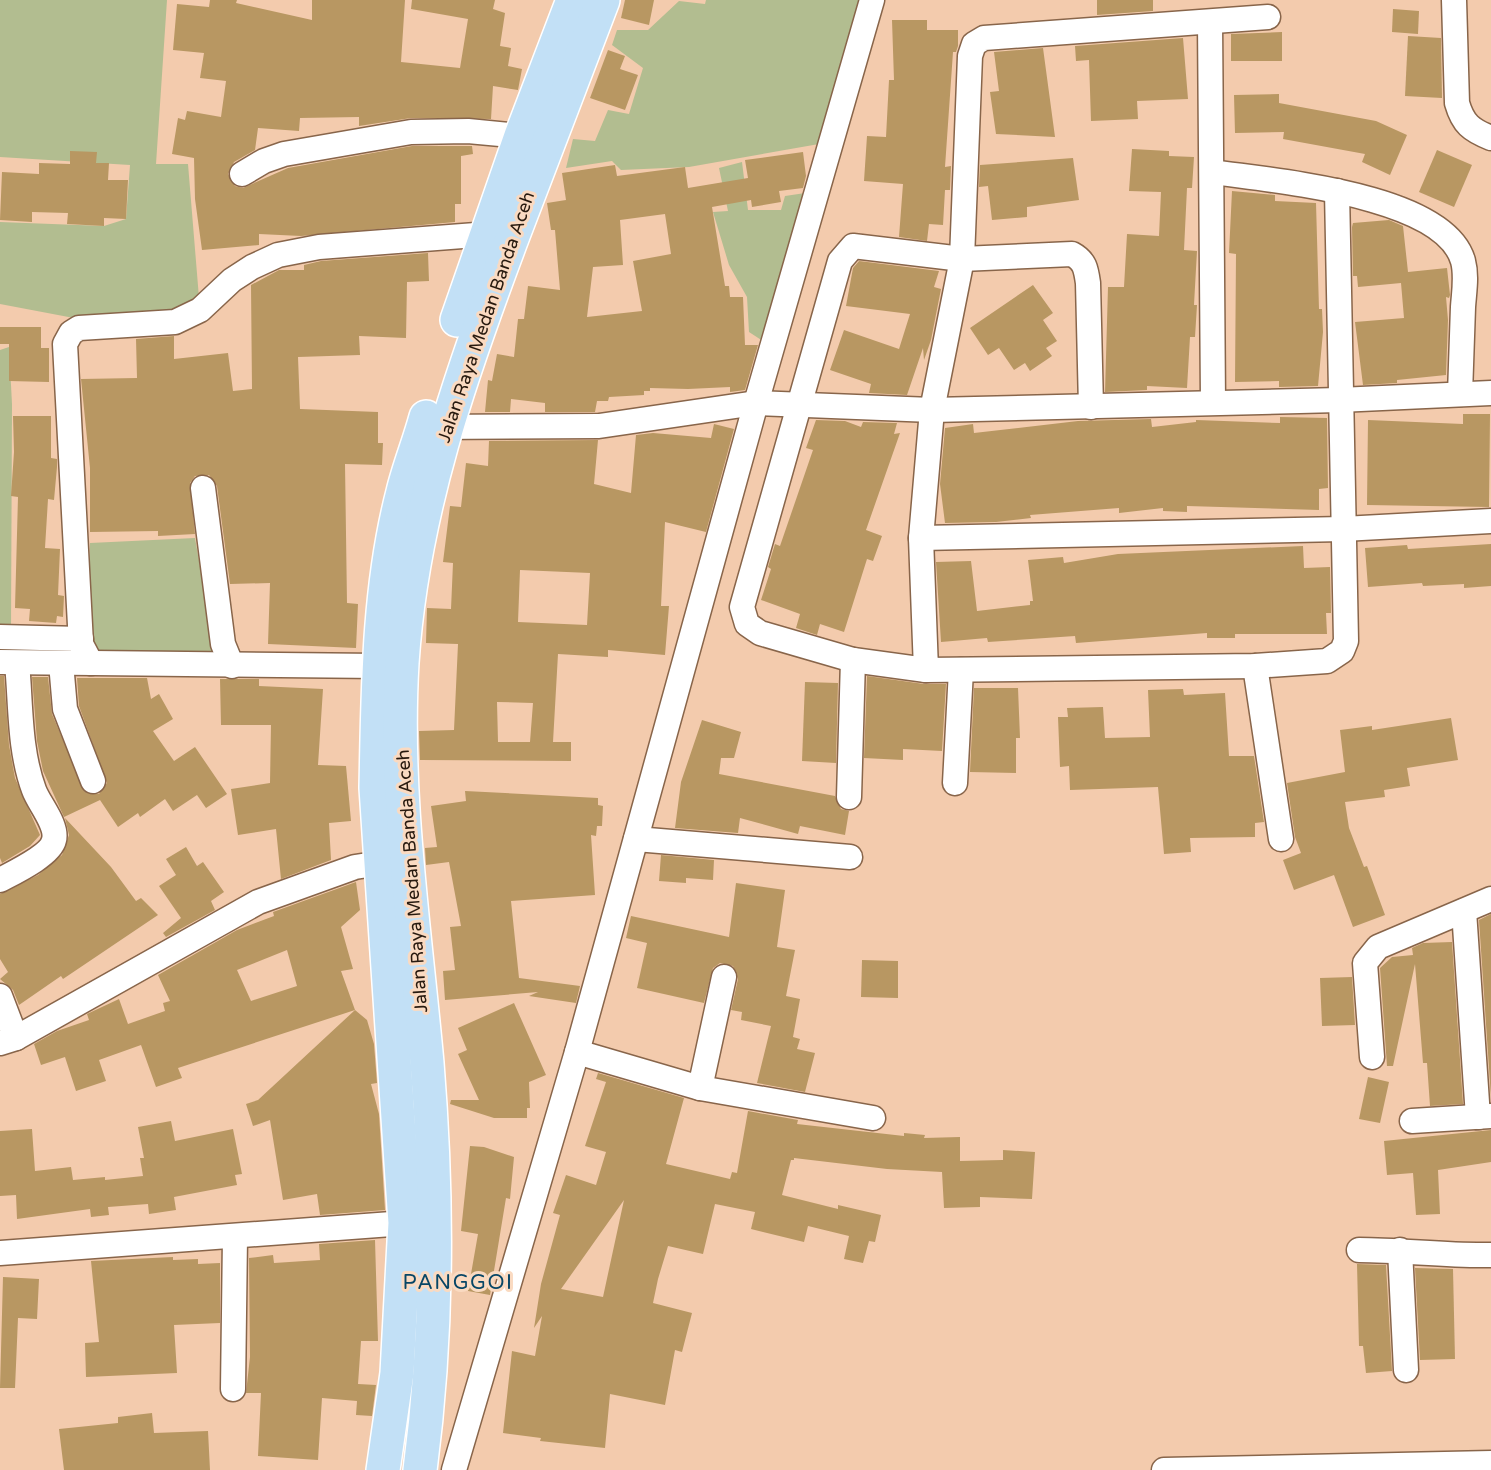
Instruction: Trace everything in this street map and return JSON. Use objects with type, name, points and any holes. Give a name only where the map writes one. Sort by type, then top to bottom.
[{"type":"highway","name":"Jalan Raya Medan Banda Aceh","points":[[409,1038],[381,863],[409,579],[434,427],[457,322],[489,234],[520,136],[573,0]]},
{"type":"highway","name":"Jalan Raya Medan Banda Aceh","points":[[420,1470],[431,1388],[409,1038],[380,666],[389,566],[403,492],[481,320],[603,0]]},
{"type":"highway","name":"Jalan Raya Medan Banda Aceh","points":[[383,1470],[398,1361],[421,1225]]},
{"type":"street","points":[[454,1470],[577,1052],[756,403],[872,0]]},
{"type":"street","points":[[1454,0],[1457,104],[1461,120],[1473,131],[1491,138]]},
{"type":"street","points":[[926,670],[921,538],[932,410],[962,259],[970,56],[978,40],[1268,17]]},
{"type":"street","points":[[1210,22],[1213,172],[1213,402]]},
{"type":"street","points":[[242,174],[264,161],[284,154],[411,132],[468,131],[520,136]]},
{"type":"street","points":[[1213,172],[1337,191],[1410,212],[1449,238],[1459,250],[1465,271],[1460,394]]},
{"type":"street","points":[[1091,407],[1088,283],[1086,267],[1081,259],[1072,254],[962,259],[853,246],[840,261],[798,404],[742,607],[747,624],[760,633],[853,660],[926,670],[1255,666],[1327,661],[1342,651],[1346,641],[1339,400],[1337,191]]},
{"type":"street","points":[[85,650],[65,344],[71,333],[79,328],[175,322],[187,318],[200,310],[232,280],[252,267],[278,255],[319,247],[489,234]]},
{"type":"street","points":[[434,427],[599,426],[756,403],[932,410],[1091,407],[1129,403],[1339,400],[1491,393]]},
{"type":"street","points":[[203,489],[227,655]]},
{"type":"street","points":[[921,538],[1343,529],[1491,521]]},
{"type":"street","points":[[0,637],[85,650],[227,655],[380,666]]},
{"type":"street","points":[[0,880],[45,853],[55,839],[54,831],[34,790],[24,755],[9,662],[61,663],[85,650]]},
{"type":"street","points":[[849,797],[853,660]]},
{"type":"street","points":[[61,663],[65,709],[93,781]]},
{"type":"street","points":[[1255,666],[1281,839]]},
{"type":"street","points":[[955,783],[961,670]]},
{"type":"street","points":[[636,839],[850,857]]},
{"type":"street","points":[[0,996],[8,1041],[258,902],[355,867],[381,863]]},
{"type":"street","points":[[1372,1057],[1367,957],[1378,947],[1491,899]]},
{"type":"street","points":[[1412,1121],[1484,1116],[1464,911]]},
{"type":"street","points":[[700,1088],[724,977]]},
{"type":"street","points":[[577,1052],[700,1088],[873,1118]]},
{"type":"street","points":[[0,1253],[421,1225]]},
{"type":"street","points":[[233,1389],[235,1237]]},
{"type":"street","points":[[1359,1250],[1400,1250],[1441,1256],[1491,1255]]},
{"type":"street","points":[[1400,1250],[1406,1370]]},
{"type":"street","points":[[1164,1470],[1491,1463]]},
{"type":"green space","points":[[0,0],[167,0],[156,164],[188,164],[200,310],[116,326],[0,304],[0,222],[104,226],[126,219],[130,165],[0,157]]},
{"type":"green space","points":[[706,0],[865,0],[819,144],[689,167],[621,170],[612,161],[566,168],[573,139],[595,141],[608,110],[629,114],[643,68],[612,45],[617,30],[648,30],[679,1],[705,4]]},
{"type":"green space","points":[[742,162],[748,210],[781,210],[785,196],[812,192],[769,345],[749,332],[747,297],[729,265],[713,212],[728,211],[719,168]]},
{"type":"green space","points":[[9,347],[12,404],[11,631],[0,631],[0,350]]},
{"type":"green space","points":[[195,538],[216,659],[86,654],[90,543]]},
{"type":"building","points":[[210,0],[237,0],[236,3],[312,20],[312,0],[405,0],[401,62],[460,68],[468,19],[411,9],[412,0],[495,0],[493,9],[505,13],[500,46],[511,48],[508,66],[522,69],[518,90],[493,86],[491,119],[411,118],[359,126],[359,117],[300,118],[299,131],[258,128],[255,150],[234,162],[228,174],[235,186],[243,188],[288,168],[412,146],[472,146],[473,154],[461,156],[461,204],[455,204],[455,222],[301,236],[259,234],[259,245],[202,250],[195,199],[194,158],[172,154],[178,118],[185,120],[187,111],[221,117],[226,81],[200,78],[204,53],[173,50],[177,4],[209,7]]},
{"type":"building","points":[[625,0],[654,0],[649,25],[621,18]]},
{"type":"building","points":[[1097,0],[1153,0],[1153,11],[1097,15]]},
{"type":"building","points":[[1393,9],[1419,11],[1418,34],[1392,32]]},
{"type":"building","points":[[892,20],[927,20],[927,30],[958,30],[958,46],[956,52],[953,52],[945,167],[951,166],[950,190],[945,190],[943,225],[929,224],[927,241],[899,237],[903,184],[864,181],[867,136],[886,137],[889,80],[894,80]]},
{"type":"building","points":[[1282,32],[1282,61],[1231,61],[1231,34]]},
{"type":"building","points":[[1408,36],[1441,38],[1442,98],[1405,96]]},
{"type":"building","points":[[1183,38],[1188,99],[1137,101],[1138,119],[1091,121],[1089,60],[1076,61],[1075,46]]},
{"type":"building","points":[[1043,48],[1055,137],[996,134],[990,92],[999,91],[994,52]]},
{"type":"building","points":[[608,50],[625,56],[620,69],[638,75],[625,110],[590,98]]},
{"type":"building","points":[[1279,94],[1279,103],[1376,121],[1407,135],[1390,175],[1362,162],[1365,154],[1283,139],[1284,132],[1235,133],[1234,95]]},
{"type":"building","points":[[1132,149],[1169,151],[1169,156],[1194,157],[1192,188],[1187,188],[1184,250],[1197,251],[1194,305],[1197,305],[1195,337],[1190,337],[1187,388],[1147,386],[1147,390],[1105,392],[1108,287],[1124,287],[1127,234],[1159,236],[1161,192],[1129,191]]},
{"type":"building","points":[[1437,150],[1472,165],[1454,207],[1419,192]]},
{"type":"building","points":[[70,151],[97,152],[96,163],[109,163],[108,180],[128,180],[126,219],[104,218],[104,226],[67,224],[68,213],[32,212],[32,222],[0,220],[2,172],[39,174],[39,163],[70,164]]},
{"type":"building","points":[[803,152],[806,176],[803,188],[779,191],[781,202],[752,207],[751,200],[712,207],[725,286],[729,286],[730,297],[743,297],[745,345],[758,345],[745,390],[730,392],[730,387],[650,388],[650,391],[644,391],[644,395],[609,397],[608,401],[597,401],[595,412],[545,412],[545,403],[511,399],[510,412],[485,412],[488,380],[492,381],[497,354],[514,357],[518,319],[524,319],[528,286],[560,290],[555,230],[551,230],[547,203],[566,200],[562,173],[615,165],[617,176],[685,167],[688,188],[748,178],[745,160]],"holes":[[[665,214],[671,254],[633,261],[642,311],[587,317],[593,267],[623,265],[620,220]]]},
{"type":"building","points":[[1073,158],[1079,200],[1027,207],[1027,217],[992,220],[988,186],[979,187],[980,165]]},
{"type":"building","points":[[1232,191],[1275,195],[1275,201],[1316,203],[1319,309],[1322,309],[1323,332],[1318,386],[1279,387],[1279,381],[1235,382],[1236,254],[1229,253]]},
{"type":"building","points":[[1389,220],[1403,226],[1408,272],[1447,268],[1450,295],[1449,298],[1446,297],[1448,320],[1446,375],[1397,380],[1397,383],[1363,385],[1355,322],[1404,318],[1401,283],[1358,287],[1357,276],[1353,276],[1352,227],[1353,223]]},
{"type":"building","points":[[428,253],[429,281],[407,282],[406,338],[359,336],[360,355],[298,357],[300,409],[378,412],[378,443],[383,443],[382,465],[345,464],[347,603],[358,604],[356,648],[268,644],[270,583],[230,584],[217,486],[209,475],[195,476],[190,483],[195,534],[158,536],[158,531],[90,532],[90,468],[81,379],[137,378],[136,339],[174,336],[174,359],[228,353],[233,391],[252,389],[251,285],[279,270],[304,270],[304,265],[321,261]]},
{"type":"building","points":[[859,261],[939,271],[934,287],[941,289],[931,340],[924,360],[923,348],[907,395],[869,393],[871,384],[830,370],[844,330],[899,349],[910,314],[846,306],[853,268]]},
{"type":"building","points":[[1033,285],[1053,313],[1043,320],[1057,341],[1046,348],[1052,356],[1030,371],[1025,363],[1014,370],[999,348],[988,355],[970,328]]},
{"type":"building","points":[[0,327],[41,327],[41,348],[49,348],[49,382],[9,381],[9,344],[0,344]]},
{"type":"building","points":[[1463,414],[1490,414],[1489,507],[1367,505],[1368,420],[1463,424]]},
{"type":"building","points":[[13,416],[51,416],[51,458],[57,459],[57,467],[54,500],[48,499],[45,548],[60,549],[58,595],[64,596],[63,617],[57,616],[56,623],[29,621],[30,609],[15,608],[18,497],[11,496],[14,452]]},
{"type":"building","points":[[1280,417],[1327,418],[1328,488],[1319,489],[1319,510],[1187,506],[1187,512],[1163,511],[1163,508],[1119,513],[1119,508],[1030,515],[1031,518],[996,522],[945,523],[940,484],[945,428],[973,424],[974,433],[1078,421],[1151,419],[1152,427],[1196,422],[1196,420],[1280,423]]},
{"type":"building","points":[[816,420],[845,421],[861,427],[863,422],[897,423],[894,434],[900,433],[866,530],[882,536],[873,561],[867,559],[844,632],[820,624],[817,635],[796,628],[800,614],[761,600],[771,569],[768,567],[775,544],[780,546],[813,450],[806,448]]},
{"type":"building","points":[[714,424],[734,429],[706,532],[665,522],[661,606],[669,606],[665,655],[608,650],[608,657],[558,654],[553,742],[571,742],[571,761],[420,760],[419,731],[454,730],[458,644],[426,643],[427,608],[451,609],[453,563],[443,562],[450,506],[461,507],[466,463],[488,466],[489,441],[598,440],[594,484],[631,493],[636,435],[653,433],[711,438]],"holes":[[[520,570],[590,573],[587,625],[518,622]],[[497,702],[533,703],[530,742],[498,742]]]},
{"type":"building","points":[[1491,544],[1491,586],[1464,588],[1464,584],[1423,586],[1422,583],[1368,587],[1365,548],[1407,545],[1408,549]]},
{"type":"building","points":[[1303,546],[1304,568],[1330,567],[1331,613],[1326,613],[1327,634],[1235,634],[1235,638],[1207,638],[1207,633],[1076,643],[1075,636],[988,642],[987,638],[941,642],[936,562],[971,561],[977,611],[1030,605],[1030,601],[1033,601],[1028,560],[1063,557],[1064,563],[1118,554]]},
{"type":"building","points":[[0,676],[4,676],[9,745],[15,778],[40,835],[30,846],[2,863],[0,858]]},
{"type":"building","points":[[867,676],[924,684],[946,684],[942,751],[903,749],[903,760],[864,758]]},
{"type":"building","points":[[32,677],[48,677],[52,714],[85,792],[99,794],[107,783],[79,706],[77,678],[147,678],[151,699],[159,694],[173,719],[153,731],[174,761],[195,747],[227,794],[206,808],[197,795],[173,811],[165,799],[140,817],[138,813],[118,827],[100,800],[64,817],[43,771],[37,741]]},
{"type":"building","points":[[220,679],[259,679],[259,686],[323,689],[318,765],[346,766],[351,821],[329,823],[331,860],[281,879],[276,829],[238,835],[231,789],[270,783],[271,725],[221,725]]},
{"type":"building","points":[[805,682],[838,683],[836,763],[802,761]]},
{"type":"building","points":[[974,688],[1018,688],[1020,738],[1016,738],[1016,773],[970,772]]},
{"type":"building","points":[[1183,689],[1184,695],[1225,693],[1229,756],[1254,756],[1264,822],[1255,823],[1255,837],[1190,838],[1191,852],[1164,854],[1158,787],[1070,790],[1069,766],[1060,767],[1058,717],[1068,717],[1067,708],[1103,707],[1105,738],[1150,737],[1148,690]]},
{"type":"building","points":[[1451,718],[1458,760],[1407,768],[1410,786],[1384,790],[1385,797],[1345,802],[1349,828],[1364,867],[1367,866],[1385,915],[1353,927],[1334,875],[1294,890],[1283,860],[1301,853],[1295,837],[1287,783],[1345,772],[1340,730],[1372,726],[1372,730]]},
{"type":"building","points":[[702,720],[741,732],[734,758],[721,758],[719,774],[835,796],[841,809],[849,811],[845,835],[800,826],[798,834],[740,818],[738,833],[675,828],[681,782]]},
{"type":"building","points":[[465,791],[598,798],[598,805],[603,806],[602,826],[597,826],[596,836],[591,835],[595,895],[511,901],[519,978],[580,986],[576,1003],[529,996],[538,992],[445,1000],[443,971],[455,970],[450,927],[461,926],[449,862],[426,865],[425,848],[437,847],[431,806],[466,801]]},
{"type":"building","points":[[65,818],[111,867],[136,901],[141,898],[158,915],[63,979],[61,976],[19,1005],[13,990],[0,979],[8,972],[0,959],[0,894],[38,875],[62,855],[69,835]]},
{"type":"building","points":[[186,847],[197,866],[203,862],[224,892],[211,901],[215,910],[166,937],[163,933],[181,918],[159,886],[176,875],[166,859]]},
{"type":"building","points":[[661,855],[714,860],[713,880],[686,878],[686,883],[659,881]]},
{"type":"building","points":[[356,882],[360,910],[341,927],[353,969],[341,971],[355,1010],[178,1068],[182,1078],[156,1087],[141,1045],[99,1060],[106,1081],[76,1091],[65,1057],[41,1065],[34,1044],[57,1031],[89,1020],[87,1014],[119,999],[128,1024],[165,1011],[163,1003],[170,1001],[158,975],[237,930],[274,916],[273,912]],"holes":[[[287,950],[297,986],[251,1001],[237,970]]]},
{"type":"building","points":[[736,883],[785,890],[777,947],[795,950],[786,996],[800,999],[793,1037],[800,1039],[797,1049],[815,1053],[805,1092],[757,1083],[771,1026],[741,1020],[742,1012],[731,1010],[738,979],[733,966],[720,963],[713,968],[704,1003],[637,988],[647,943],[626,938],[631,916],[729,937]]},
{"type":"building","points":[[1491,914],[1491,1098],[1479,920]]},
{"type":"building","points":[[1452,942],[1463,1104],[1430,1106],[1427,1063],[1423,1063],[1415,964],[1393,1066],[1387,1066],[1380,968],[1392,957],[1413,955],[1412,948],[1423,943]]},
{"type":"building","points":[[862,960],[898,961],[898,998],[861,997]]},
{"type":"building","points":[[1352,977],[1355,1025],[1322,1026],[1320,978]]},
{"type":"building","points":[[514,1003],[546,1075],[529,1082],[530,1108],[527,1108],[527,1118],[494,1118],[450,1104],[451,1100],[479,1100],[458,1054],[467,1050],[458,1028]]},
{"type":"building","points":[[355,1010],[367,1020],[374,1044],[377,1083],[371,1084],[379,1114],[385,1210],[320,1215],[317,1194],[283,1200],[270,1120],[253,1126],[246,1104],[258,1100]]},
{"type":"building","points":[[598,1073],[684,1098],[666,1164],[730,1179],[732,1172],[737,1173],[748,1111],[798,1120],[797,1124],[904,1136],[904,1133],[925,1135],[924,1138],[960,1137],[960,1161],[1003,1160],[1003,1150],[1035,1152],[1032,1199],[980,1197],[980,1207],[944,1208],[942,1172],[887,1169],[794,1158],[791,1160],[782,1195],[838,1209],[838,1205],[881,1215],[875,1242],[869,1241],[863,1263],[844,1259],[849,1236],[808,1226],[804,1242],[751,1229],[755,1212],[715,1204],[703,1254],[668,1246],[658,1279],[653,1303],[692,1313],[682,1352],[675,1350],[665,1405],[610,1394],[605,1448],[540,1441],[541,1438],[503,1433],[512,1351],[535,1356],[542,1316],[534,1328],[541,1284],[560,1215],[553,1213],[566,1175],[596,1185],[606,1152],[585,1146],[606,1082],[596,1079]],"holes":[[[624,1200],[603,1297],[561,1289]]]},
{"type":"building","points":[[1368,1077],[1389,1082],[1380,1123],[1359,1119]]},
{"type":"building","points":[[171,1121],[175,1141],[233,1129],[242,1174],[235,1175],[237,1185],[174,1197],[176,1210],[149,1214],[148,1204],[108,1207],[109,1215],[91,1217],[90,1209],[17,1219],[16,1195],[0,1196],[0,1131],[32,1129],[35,1171],[71,1167],[73,1180],[105,1177],[105,1180],[143,1176],[140,1158],[144,1158],[138,1127]]},
{"type":"building","points":[[1491,1130],[1491,1162],[1438,1170],[1440,1214],[1416,1215],[1413,1173],[1387,1175],[1384,1141]]},
{"type":"building","points":[[470,1146],[484,1147],[514,1157],[510,1199],[506,1198],[490,1295],[468,1291],[478,1234],[461,1231]]},
{"type":"building","points":[[375,1240],[378,1341],[361,1341],[358,1384],[376,1385],[372,1416],[356,1415],[357,1401],[322,1398],[318,1460],[258,1456],[261,1393],[246,1393],[250,1357],[249,1258],[273,1255],[274,1263],[320,1260],[319,1244]]},
{"type":"building","points":[[173,1257],[173,1260],[198,1259],[198,1264],[220,1263],[220,1323],[174,1325],[177,1373],[86,1377],[85,1343],[99,1342],[91,1261]]},
{"type":"building","points":[[1357,1264],[1386,1265],[1392,1371],[1366,1373],[1363,1346],[1359,1346]]},
{"type":"building","points":[[1415,1268],[1453,1269],[1455,1359],[1420,1360]]},
{"type":"building","points":[[3,1277],[39,1279],[37,1319],[18,1318],[15,1388],[0,1388]]},
{"type":"building","points":[[152,1413],[154,1433],[208,1431],[210,1470],[64,1470],[59,1429],[118,1423],[118,1417]]},
{"type":"district","name":"PANGGOI","points":[[458,1282]]}]
